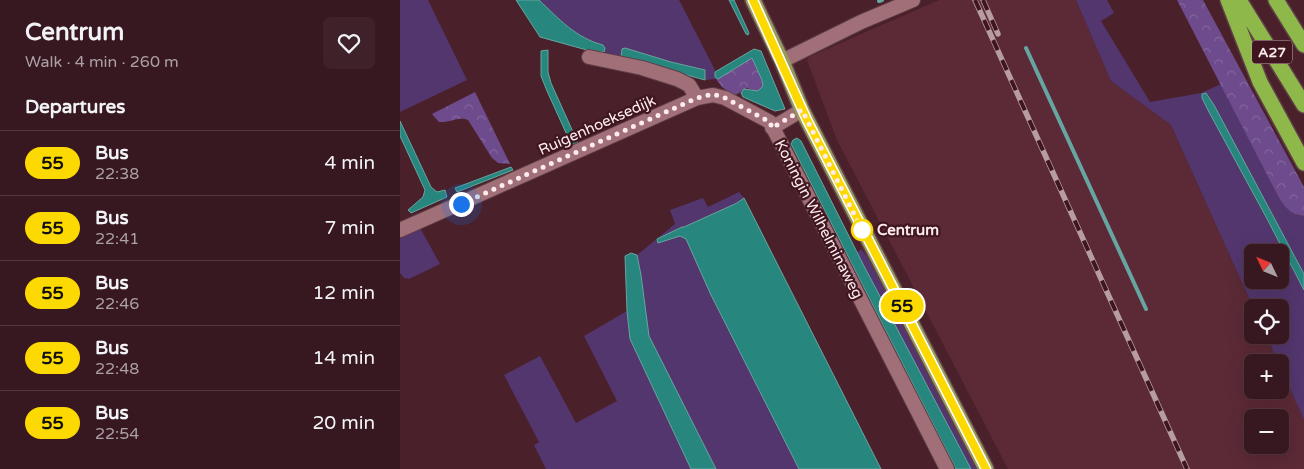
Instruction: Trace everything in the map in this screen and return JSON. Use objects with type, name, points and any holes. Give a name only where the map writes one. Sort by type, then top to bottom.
[{"type":"highway","name":"A27","points":[[1228,0],[1260,82],[1304,163]]},
{"type":"highway","name":"A27","points":[[1239,0],[1304,104]]},
{"type":"highway","name":"A27","points":[[1276,0],[1304,45]]},
{"type":"main road","points":[[753,0],[782,61],[802,110],[986,469]]},
{"type":"street","points":[[782,61],[861,22],[913,0]]},
{"type":"street","points":[[590,57],[642,68],[677,79],[689,85],[697,98]]},
{"type":"street","name":"Ruigenhoeksedijk","points":[[400,230],[697,98],[713,94],[725,98],[770,122],[772,128]]},
{"type":"street","points":[[772,128],[802,110]]},
{"type":"street","name":"Koningin Wilhelminaweg","points":[[772,128],[947,469]]},
{"type":"shaded area","points":[[400,0],[428,0],[467,80],[400,112]]},
{"type":"shaded area","points":[[539,0],[679,0],[715,70],[716,79],[705,80],[704,70],[671,62],[620,55],[621,57],[604,52],[605,48],[603,45],[576,33]]},
{"type":"shaded area","points":[[939,0],[1076,0],[1111,81],[1171,125],[1249,299],[1244,299],[1244,344],[1270,344],[1274,354],[1244,354],[1244,399],[1289,399],[1289,387],[1304,420],[1304,469],[1008,469],[837,140],[807,60],[811,56]]},
{"type":"shaded area","points":[[1076,0],[1107,0],[1114,13],[1101,21],[1150,102],[1201,93],[1221,84],[1279,198],[1297,215],[1304,216],[1304,274],[1208,95],[1202,98],[1280,244],[1244,244],[1244,287],[1171,125],[1111,81]]},
{"type":"shaded area","points":[[739,192],[744,198],[737,203],[681,227],[657,240],[660,242],[680,236],[686,239],[711,295],[799,469],[716,469],[658,355],[647,328],[637,255],[675,224],[670,210],[703,198],[708,207]]},
{"type":"shaded area","points":[[419,226],[440,264],[409,279],[404,278],[400,273],[400,234]]},
{"type":"shaded area","points":[[861,249],[870,260],[979,469],[971,469],[857,253]]},
{"type":"shaded area","points":[[1289,262],[1304,290],[1304,420],[1289,387],[1289,354],[1274,354],[1270,344],[1289,344],[1289,299],[1249,299],[1245,289],[1289,289]]},
{"type":"shaded area","points":[[627,311],[630,339],[691,469],[546,469],[534,445],[539,442],[504,375],[540,356],[576,423],[617,401],[584,336]]},
{"type":"green space","points":[[1177,0],[1203,0],[1304,187],[1304,216],[1289,210],[1279,198]]},
{"type":"green space","points":[[750,58],[753,59],[763,83],[762,89],[758,92],[747,88],[734,96],[722,87],[716,79]]},
{"type":"green space","points":[[475,92],[510,164],[498,163],[492,158],[468,120],[439,122],[432,114]]},
{"type":"water","points":[[516,0],[539,0],[576,33],[603,45],[605,48],[604,52],[594,52],[540,37]]},
{"type":"water","points":[[729,0],[734,0],[749,33],[748,35],[746,34]]},
{"type":"water","points":[[625,48],[705,70],[705,80],[621,57],[622,49]]},
{"type":"water","points":[[754,49],[761,51],[785,109],[775,111],[743,97],[741,93],[744,89],[758,91],[763,86],[752,58],[718,79],[715,77],[715,72]]},
{"type":"water","points":[[548,50],[548,72],[551,83],[578,143],[572,146],[541,76],[541,51]]},
{"type":"water","points":[[1206,93],[1214,105],[1288,244],[1280,244],[1209,112],[1202,94]]},
{"type":"water","points":[[400,121],[431,187],[437,192],[445,190],[447,197],[411,213],[408,210],[423,197],[425,190],[400,136]]},
{"type":"water","points":[[797,138],[801,141],[864,266],[971,469],[956,469],[791,144]]},
{"type":"water","points":[[511,167],[513,170],[457,192],[455,188]]},
{"type":"water","points":[[744,198],[881,469],[799,469],[711,295],[686,239],[680,236],[658,243],[657,239],[737,203]]},
{"type":"water","points":[[1289,246],[1304,274],[1304,290],[1289,261]]},
{"type":"water","points":[[631,253],[637,255],[649,336],[716,469],[691,469],[630,339],[625,256]]},
{"type":"waterway","points":[[1026,48],[1146,309]]},
{"type":"railway","points":[[975,0],[1187,469]]},
{"type":"railway","points":[[983,0],[998,34]]},
{"type":"bus line","name":"55","points":[[753,0],[782,61],[802,110],[986,469]]},
{"type":"place","name":"Centrum","points":[[862,230]]},
{"type":"route","points":[[461,204],[697,98],[713,94],[725,98],[770,122],[772,128],[802,110],[862,230]]}]
